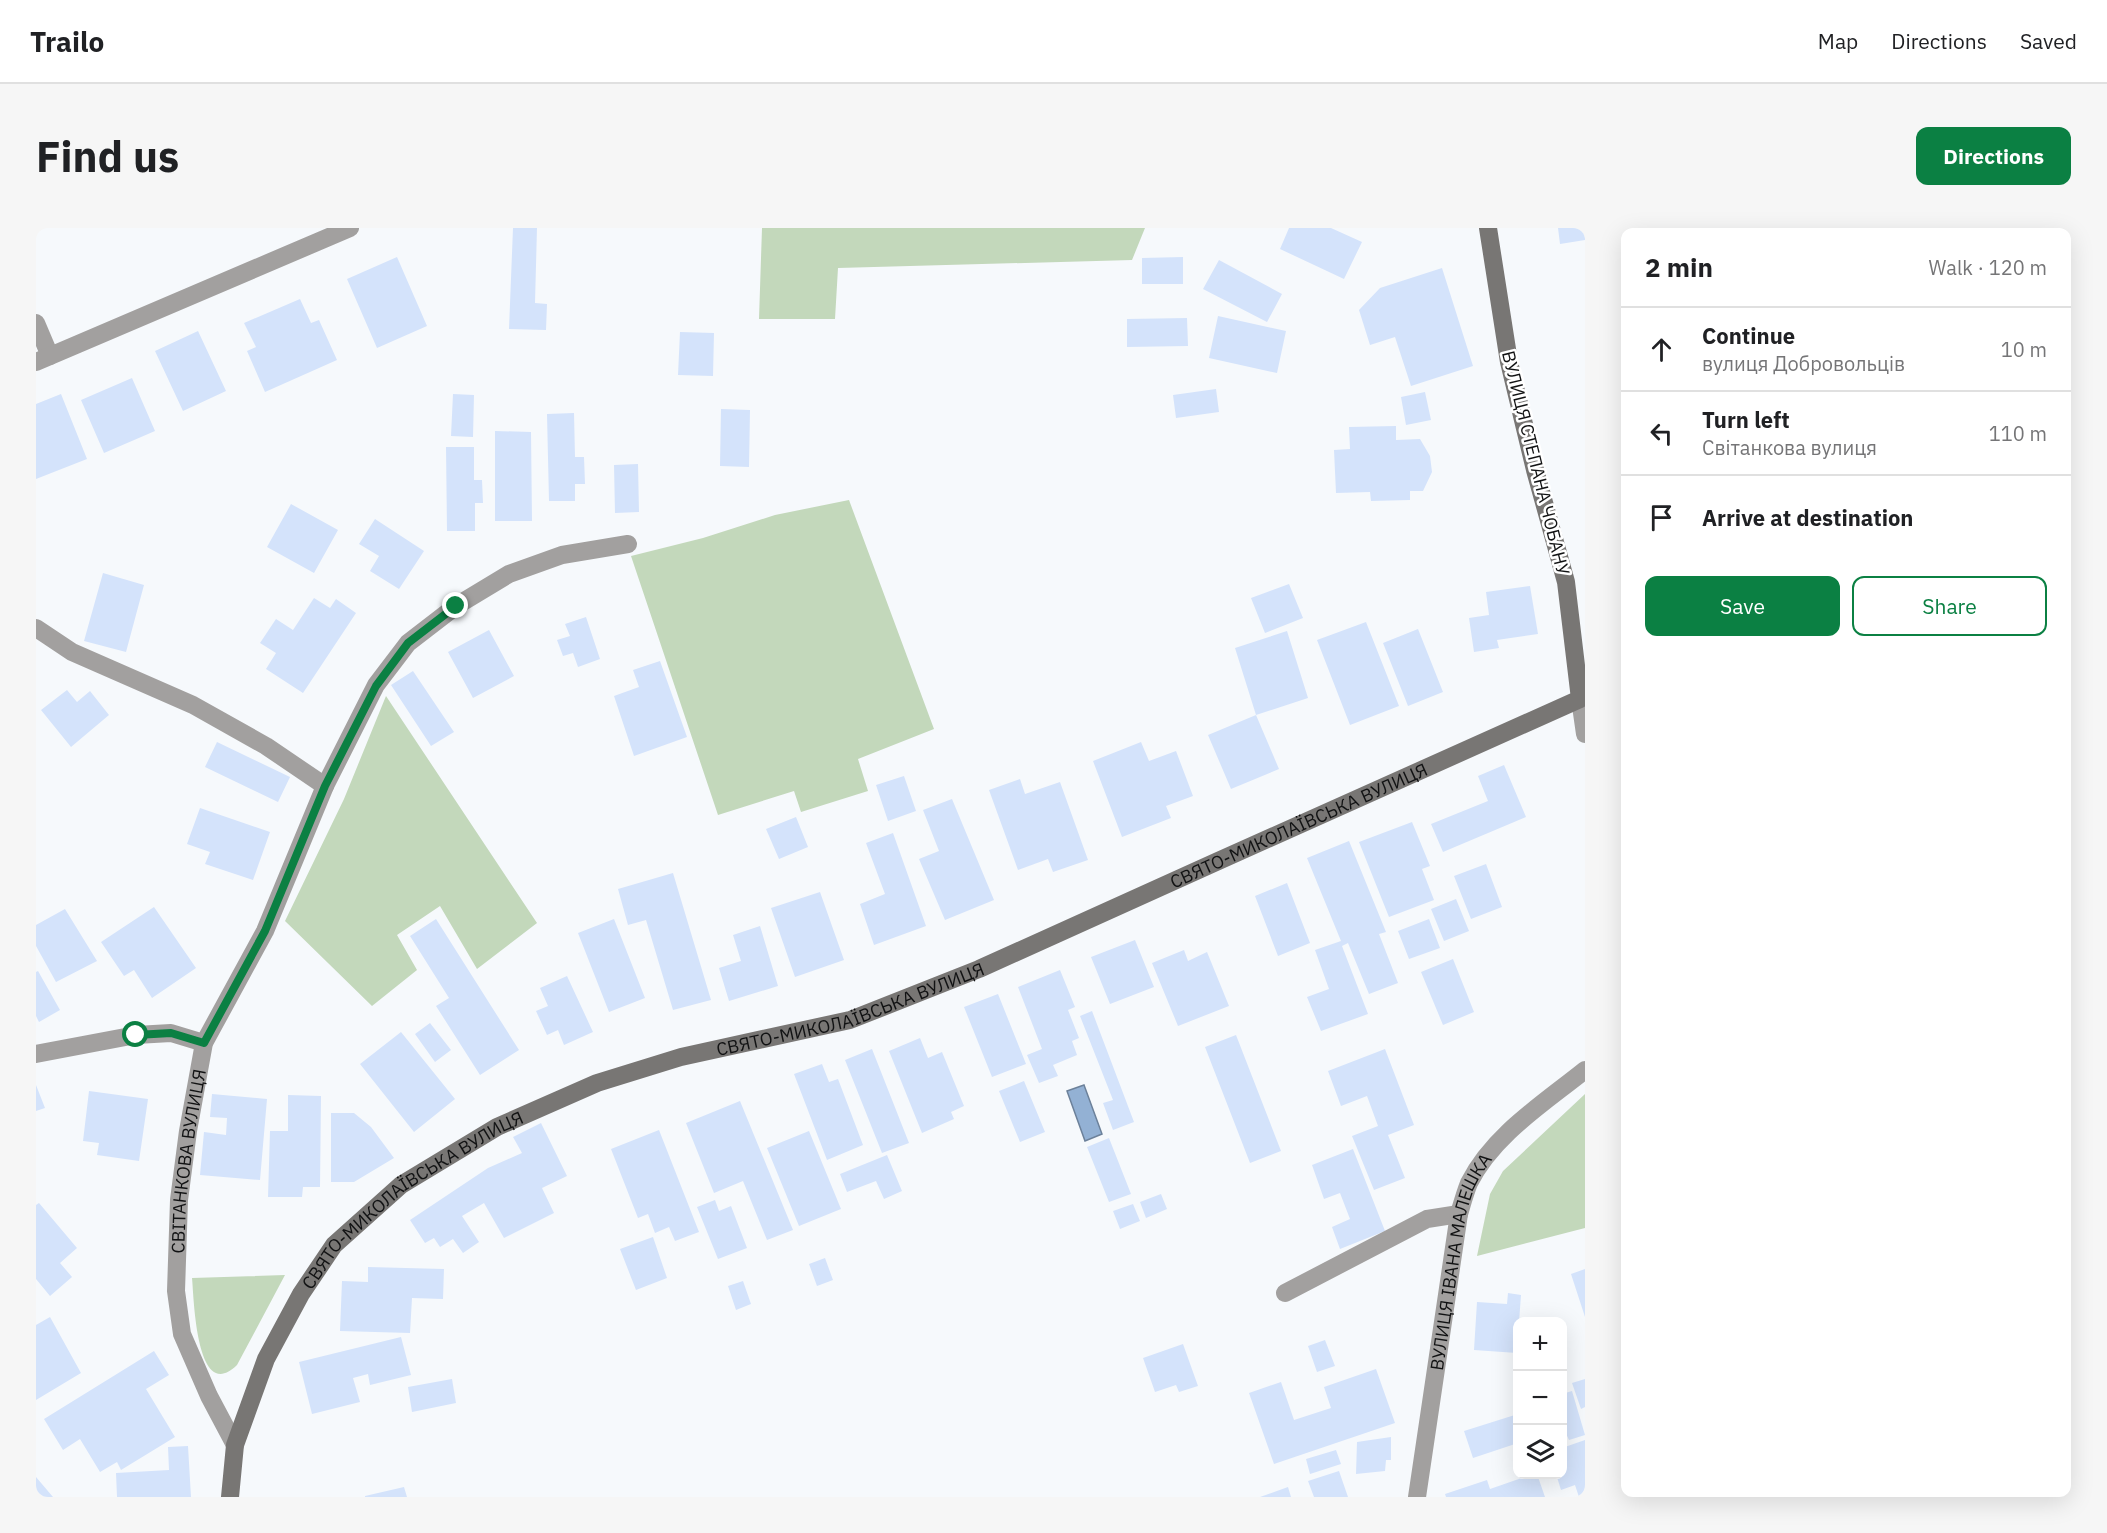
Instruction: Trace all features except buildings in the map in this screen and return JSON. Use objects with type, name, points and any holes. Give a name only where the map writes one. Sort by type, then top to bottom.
[{"type":"street","points":[[36,323],[43,359],[350,228]]},
{"type":"street","name":"ВУЛИЦЯ СТЕПАНА ЧОБАНУ","points":[[1488,228],[1509,362],[1535,470],[1566,582],[1583,698]]},
{"type":"street","name":"СВІТАНКОВА ВУЛИЦЯ","points":[[235,1445],[209,1396],[182,1334],[176,1291],[179,1200],[188,1131],[204,1043],[265,931],[325,786],[376,686],[408,643],[456,606],[509,574],[562,555],[628,544]]},
{"type":"street","points":[[36,628],[72,652],[193,705],[266,746],[325,786]]},
{"type":"street","points":[[1583,698],[1585,734]]},
{"type":"street","name":"СВЯТО-МИКОЛАЇВСЬКА ВУЛИЦЯ","points":[[230,1497],[235,1445],[266,1359],[301,1294],[334,1245],[401,1185],[497,1127],[597,1083],[681,1057],[850,1020],[968,974],[1583,698]]},
{"type":"street","points":[[36,1054],[136,1035],[171,1033],[204,1043]]},
{"type":"street","name":"ВУЛИЦЯ ІВАНА МАЛЕШКА","points":[[1417,1497],[1459,1214],[1469,1183],[1492,1148],[1532,1112],[1585,1070]]},
{"type":"street","points":[[1285,1293],[1426,1219],[1459,1214]]},
{"type":"green space","points":[[762,228],[1145,228],[1132,260],[838,268],[835,319],[759,319]]},
{"type":"green space","points":[[849,500],[934,729],[858,759],[868,791],[801,812],[794,791],[718,815],[631,556],[703,538],[775,515]]},
{"type":"green space","points":[[386,696],[537,923],[477,969],[440,906],[397,935],[417,970],[372,1006],[285,921],[344,799]]},
{"type":"green space","points":[[1585,1094],[1585,1228],[1477,1256],[1490,1194],[1503,1171]]},
{"type":"green space","points":[[285,1275],[237,1365],[223,1374],[213,1371],[205,1360],[200,1344],[192,1278]]},
{"type":"water","points":[[1084,1085],[1102,1134],[1085,1141],[1067,1091]]},
{"type":"route","points":[[136,1035],[171,1033],[204,1043],[265,931],[325,786],[376,686],[408,643],[456,606]]}]
